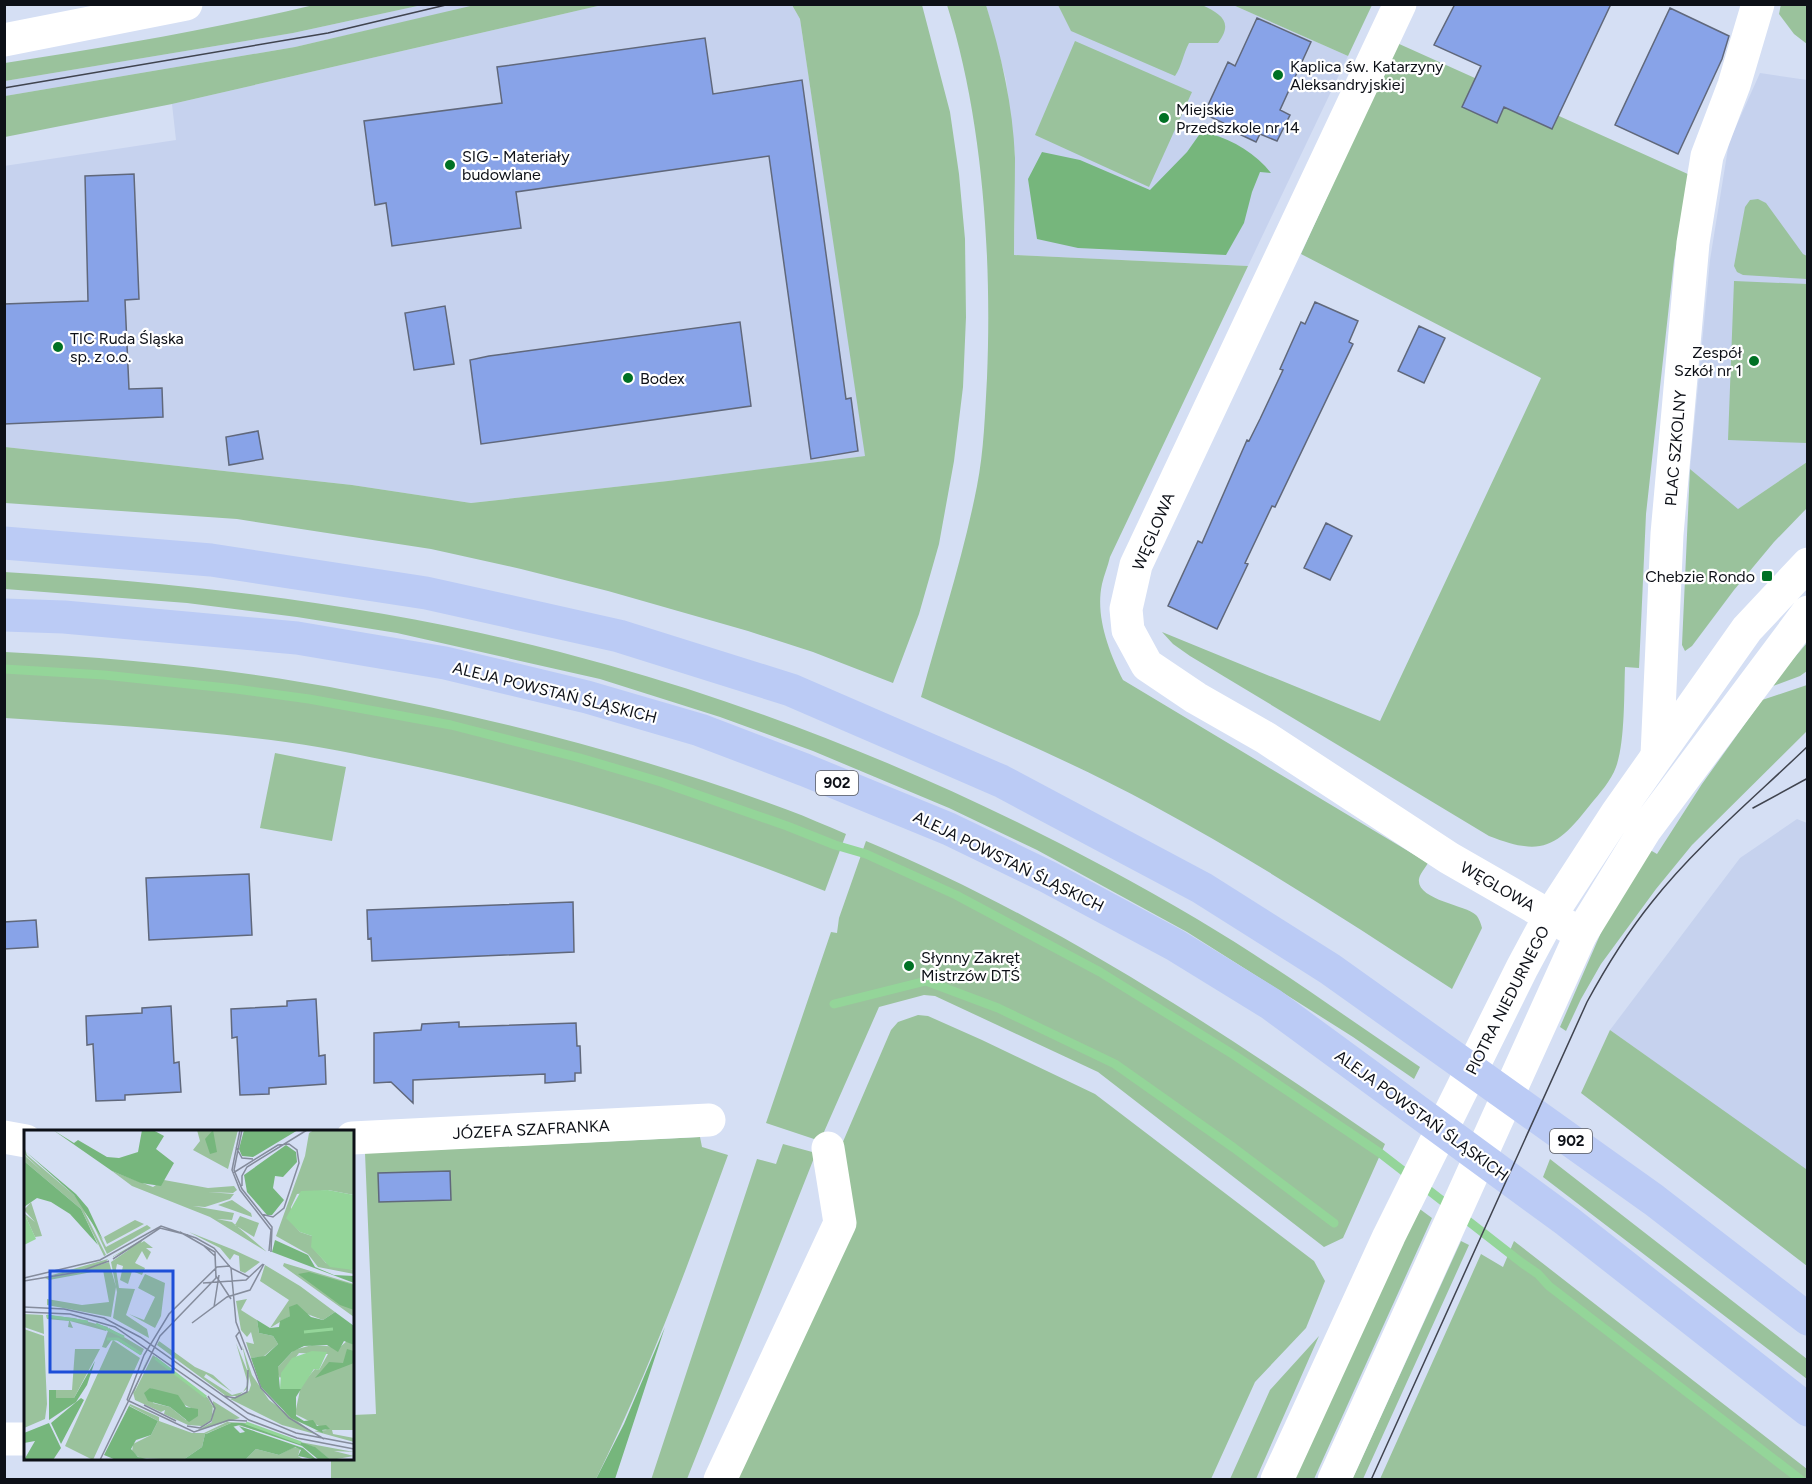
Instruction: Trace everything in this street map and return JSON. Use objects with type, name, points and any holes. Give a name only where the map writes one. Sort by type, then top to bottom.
[{"type":"main road","name":"902","points":[[4,543],[211,560],[426,593],[619,636],[791,690],[1001,780],[1202,888],[1330,969],[1654,1200],[1808,1319]]},
{"type":"main road","name":"ALEJA POWSTAŃ ŚLĄSKICH","points":[[4,615],[64,617],[297,638],[445,663],[587,697],[700,730],[949,829],[1048,877],[1175,945],[1271,1004],[1567,1221],[1808,1410]]},
{"type":"street","points":[[4,40],[186,4]]},
{"type":"street","name":"WĘGLOWA","points":[[1400,4],[1137,565],[1126,609],[1128,630],[1147,665],[1196,698],[1266,738],[1449,858],[1581,934]]},
{"type":"street","name":"PLAC SZKOLNY","points":[[1657,755],[1668,534],[1694,243],[1707,156],[1734,85],[1756,5]]},
{"type":"street","name":"PIOTRA NIEDURNEGO","points":[[1277,1479],[1389,1236],[1550,916],[1657,755],[1748,628],[1808,564]]},
{"type":"street","points":[[1334,1479],[1581,934],[1645,830],[1808,612]]},
{"type":"street","name":"JÓZEFA SZAFRANKA","points":[[354,1138],[709,1120]]},
{"type":"street","points":[[4,1137],[24,1141]]},
{"type":"street","points":[[720,1479],[840,1223],[828,1148]]},
{"type":"street","points":[[4,1439],[24,1439]]},
{"type":"shaded area","points":[[422,5],[479,5],[295,47],[5,96],[5,81],[293,33]]},
{"type":"shaded area","points":[[602,5],[792,5],[800,19],[866,456],[471,503],[352,485],[5,447],[4,166],[176,140],[172,104]]},
{"type":"shaded area","name":"Miejskie Przedszkole nr 14","points":[[986,5],[1233,5],[1348,56],[1248,266],[1014,255],[1015,156],[1006,80]]},
{"type":"shaded area","name":"Zespół Szkół nr 1","points":[[1760,73],[1807,80],[1807,462],[1737,510],[1690,469],[1710,260],[1729,142]]},
{"type":"shaded area","points":[[1797,819],[1807,823],[1807,1171],[1610,1030],[1740,858]]},
{"type":"green space","points":[[318,4],[422,5],[293,33],[5,81],[5,63],[162,37]]},
{"type":"green space","points":[[479,4],[602,5],[172,104],[5,137],[5,96],[295,47]]},
{"type":"green space","points":[[1781,4],[1807,5],[1807,44],[1794,34],[1779,14]]},
{"type":"green space","points":[[792,5],[922,5],[950,112],[965,239],[966,317],[963,387],[954,461],[939,544],[919,614],[893,683],[813,652],[748,631],[608,591],[431,549],[237,519],[5,503],[5,447],[352,485],[471,503],[865,456],[800,19]]},
{"type":"green space","points":[[947,5],[986,5],[997,42],[1009,100],[1014,139],[1014,255],[1248,266],[1110,557],[1102,584],[1100,609],[1108,646],[1123,680],[1428,863],[1419,879],[1420,886],[1433,897],[1471,911],[1479,919],[1482,928],[1452,989],[1341,917],[1191,826],[1067,762],[921,697],[958,566],[977,486],[983,446],[987,378],[986,237],[977,141],[969,94]]},
{"type":"green space","points":[[1058,5],[1202,5],[1220,15],[1225,29],[1218,43],[1189,43],[1175,76],[1071,31]]},
{"type":"green space","points":[[1233,5],[1372,5],[1348,56]]},
{"type":"green space","points":[[1075,41],[1192,92],[1149,187],[1035,135]]},
{"type":"green space","points":[[1397,43],[1690,175],[1674,260],[1646,514],[1639,668],[1625,667],[1624,718],[1619,757],[1608,782],[1568,831],[1558,839],[1536,846],[1522,846],[1489,836],[1190,656],[1173,644],[1162,632],[1380,721],[1541,378],[1301,254]]},
{"type":"green space","points":[[1210,134],[1244,149],[1271,173],[1260,172],[1244,223],[1226,255],[1078,248],[1037,239],[1028,179],[1042,152],[1080,160],[1150,190],[1187,152],[1199,135]]},
{"type":"green space","points":[[1758,199],[1766,203],[1803,254],[1807,256],[1807,279],[1743,275],[1737,272],[1734,266],[1745,207],[1750,200]]},
{"type":"green space","points":[[1734,281],[1807,284],[1807,443],[1728,440]]},
{"type":"green space","points":[[1807,462],[1807,508],[1774,542],[1692,646],[1685,651],[1682,645],[1690,469],[1738,509]]},
{"type":"green space","points":[[4,572],[233,592],[384,614],[534,645],[685,688],[761,714],[836,742],[984,806],[1127,879],[1254,954],[1420,1067],[1414,1079],[1353,1037],[1187,932],[1037,850],[949,808],[813,751],[720,717],[600,679],[397,633],[187,603],[5,589]]},
{"type":"green space","points":[[1807,643],[1807,671],[1773,686],[1787,666]]},
{"type":"green space","points":[[5,652],[137,661],[225,671],[312,684],[410,703],[520,728],[628,757],[735,791],[846,834],[825,891],[725,853],[624,820],[573,805],[418,767],[326,749],[238,736],[5,718]]},
{"type":"green space","points":[[1807,685],[1807,731],[1692,845],[1656,889],[1601,964],[1566,1031],[1560,1027],[1603,928],[1645,847],[1657,854],[1702,784],[1762,700]]},
{"type":"green space","points":[[275,753],[346,767],[332,841],[260,828]]},
{"type":"green space","points":[[866,841],[1003,905],[1069,941],[1197,1018],[1385,1144],[1343,1238],[1324,1247],[1098,1072],[935,996],[924,995],[879,1007],[820,1141],[766,1123],[831,932],[837,933],[839,918]]},
{"type":"green space","points":[[918,1015],[928,1016],[982,1040],[1095,1094],[1314,1261],[1325,1281],[1306,1328],[1255,1382],[1211,1479],[733,1480],[847,1227],[839,1151],[891,1030],[898,1022]]},
{"type":"green space","points":[[1610,1030],[1806,1169],[1807,1266],[1581,1093]]},
{"type":"green space","points":[[700,1137],[702,1147],[728,1155],[650,1359],[596,1479],[331,1479],[331,1460],[354,1460],[354,1415],[376,1414],[365,1153]]},
{"type":"green space","points":[[783,1144],[816,1153],[687,1479],[651,1480],[757,1159],[776,1164]]},
{"type":"green space","points":[[1550,1159],[1807,1359],[1807,1379],[1543,1177]]},
{"type":"green space","points":[[1417,1207],[1432,1218],[1314,1479],[1294,1480]]},
{"type":"green space","points":[[1461,1241],[1469,1245],[1363,1479],[1352,1480]]},
{"type":"green space","points":[[1514,1241],[1807,1469],[1807,1479],[1380,1479],[1481,1254],[1503,1267]]},
{"type":"green space","points":[[665,1327],[615,1479],[596,1479],[624,1424]]},
{"type":"green space","points":[[1319,1336],[1256,1479],[1230,1479],[1270,1390]]},
{"type":"building","points":[[1455,4],[1611,4],[1552,129],[1504,107],[1497,123],[1462,107],[1481,66],[1434,45]]},
{"type":"building","points":[[1670,8],[1729,36],[1722,59],[1678,154],[1615,125]]},
{"type":"building","points":[[1257,18],[1311,42],[1280,110],[1290,115],[1277,141],[1260,134],[1256,142],[1235,132],[1236,129],[1204,114],[1228,62],[1235,66]]},
{"type":"building","points":[[705,38],[713,94],[802,80],[846,399],[851,398],[858,451],[811,459],[769,156],[516,192],[521,228],[392,246],[386,203],[375,205],[364,121],[502,103],[497,67]]},
{"type":"building","points":[[134,174],[139,299],[125,300],[129,389],[162,388],[163,417],[4,424],[4,304],[88,301],[85,176]]},
{"type":"building","points":[[1315,302],[1358,321],[1349,342],[1353,344],[1275,507],[1272,506],[1217,629],[1168,606],[1198,541],[1202,543],[1247,440],[1249,441],[1283,370],[1280,369],[1301,322],[1305,324]]},
{"type":"building","points":[[445,306],[454,364],[414,370],[405,313]]},
{"type":"building","points":[[740,322],[751,406],[481,444],[470,360]]},
{"type":"building","points":[[1419,326],[1445,338],[1424,383],[1398,371]]},
{"type":"building","points":[[258,431],[263,459],[229,465],[226,437]]},
{"type":"building","points":[[1326,523],[1352,536],[1330,580],[1304,568]]},
{"type":"building","points":[[249,874],[252,935],[149,940],[146,878]]},
{"type":"building","points":[[573,902],[574,952],[372,961],[371,938],[368,939],[367,910]]},
{"type":"building","points":[[36,920],[38,947],[4,949],[4,922]]},
{"type":"building","points":[[316,999],[319,1056],[325,1055],[326,1084],[269,1088],[269,1094],[240,1095],[237,1037],[232,1038],[231,1009],[287,1006],[287,1001]]},
{"type":"building","points":[[171,1006],[174,1063],[179,1062],[181,1092],[125,1095],[125,1100],[96,1101],[93,1044],[87,1045],[86,1016],[142,1013],[142,1008]]},
{"type":"building","points":[[459,1022],[459,1027],[576,1023],[581,1073],[575,1073],[575,1081],[545,1083],[545,1074],[413,1080],[413,1103],[391,1082],[374,1083],[374,1033],[421,1030],[422,1024]]},
{"type":"building","points":[[450,1171],[451,1200],[379,1202],[378,1173]]},
{"type":"waterway","points":[[4,669],[104,675],[236,689],[309,699],[451,725],[580,758],[661,782],[866,854],[956,895],[1100,972],[1234,1055],[1380,1153],[1411,1177]]},
{"type":"waterway","points":[[834,1004],[926,981],[998,1008],[1115,1064],[1234,1148],[1334,1223]]},
{"type":"waterway","points":[[1422,1185],[1801,1480]]},
{"type":"tram line","points":[[4,88],[328,33],[450,4]]},
{"type":"tram line","points":[[1371,1480],[1587,1002],[1617,950],[1669,881],[1707,841],[1808,746]]},
{"type":"tram line","points":[[1753,808],[1808,778]]},
{"type":"place","name":"Kaplica św. Katarzyny Aleksandryjskiej","points":[[1278,75]]},
{"type":"place","name":"Miejskie Przedszkole nr 14","points":[[1164,118]]},
{"type":"place","name":"SIG - Materiały budowlane","points":[[450,165]]},
{"type":"place","name":"TIC Ruda Śląska sp. z o.o.","points":[[58,347]]},
{"type":"place","name":"Zespół Szkół nr 1","points":[[1754,361]]},
{"type":"place","name":"Bodex","points":[[628,378]]},
{"type":"place","name":"Chebzie Rondo","points":[[1767,576]]},
{"type":"place","name":"Słynny Zakręt Mistrzów DTŚ","points":[[909,966]]}]
